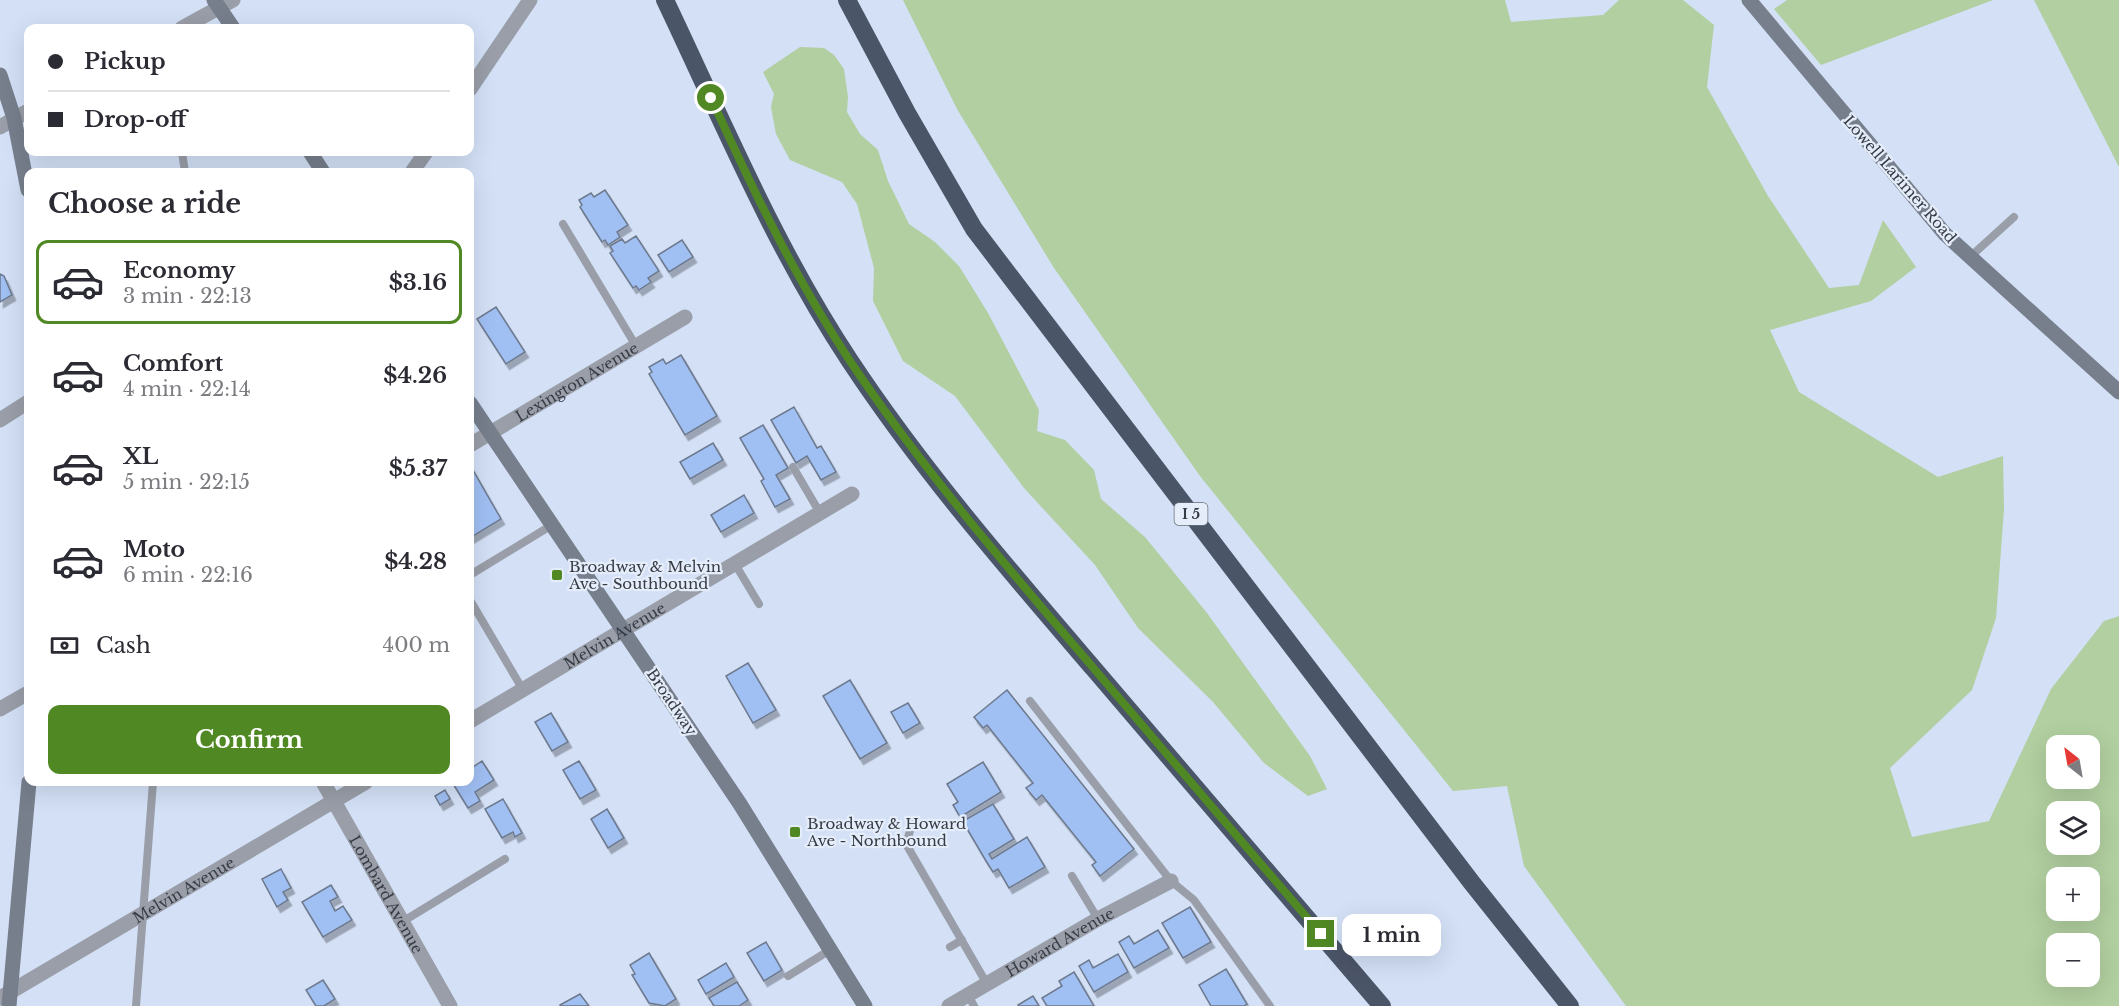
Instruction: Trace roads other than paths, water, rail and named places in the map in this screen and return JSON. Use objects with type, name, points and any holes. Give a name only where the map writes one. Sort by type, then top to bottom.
[{"type":"highway","points":[[665,0],[745,172],[798,275],[850,361],[902,433],[1013,574],[1382,1006]]},
{"type":"highway","name":"I 5","points":[[847,0],[907,113],[974,229],[1472,884],[1570,1006]]},
{"type":"street","points":[[474,82],[530,0]]},
{"type":"street","name":"Lowell Larimer Road","points":[[1749,0],[1945,234],[2119,392]]},
{"type":"street","points":[[188,24],[222,3],[231,24]]},
{"type":"street","points":[[0,75],[14,118],[24,169]]},
{"type":"street","points":[[0,127],[24,113]]},
{"type":"street","name":"Lexington Avenue","points":[[474,443],[685,317]]},
{"type":"street","points":[[0,420],[24,405]]},
{"type":"street","name":"Broadway","points":[[474,410],[740,804],[865,1006]]},
{"type":"street","name":"Melvin Avenue","points":[[474,719],[852,494]]},
{"type":"street","points":[[0,710],[24,695]]},
{"type":"street","points":[[6,999],[28,786]]},
{"type":"street","name":"Lombard Avenue","points":[[325,786],[450,1006]]},
{"type":"street","name":"Melvin Avenue","points":[[6,999],[143,913],[359,786]]},
{"type":"street","name":"Howard Avenue","points":[[949,1006],[971,1001],[987,984],[1098,919],[1171,881]]},
{"type":"lane","points":[[1970,257],[2014,217]]},
{"type":"lane","points":[[563,224],[636,346]]},
{"type":"lane","points":[[793,467],[819,513]]},
{"type":"lane","points":[[474,573],[552,525]]},
{"type":"lane","points":[[735,564],[759,604]]},
{"type":"lane","points":[[474,607],[523,690]]},
{"type":"lane","points":[[1030,701],[1171,881],[1194,900],[1270,1006]]},
{"type":"lane","points":[[136,1006],[153,786]]},
{"type":"lane","points":[[913,820],[906,844],[987,984]]},
{"type":"lane","points":[[402,922],[505,859]]},
{"type":"lane","points":[[1072,876],[1098,919]]},
{"type":"lane","points":[[950,947],[962,940]]},
{"type":"lane","points":[[788,975],[830,950]]},
{"type":"place","name":"Broadway & Melvin Ave - Southbound","points":[[557,575]]},
{"type":"place","name":"Broadway & Howard Ave - Northbound","points":[[795,832]]}]
